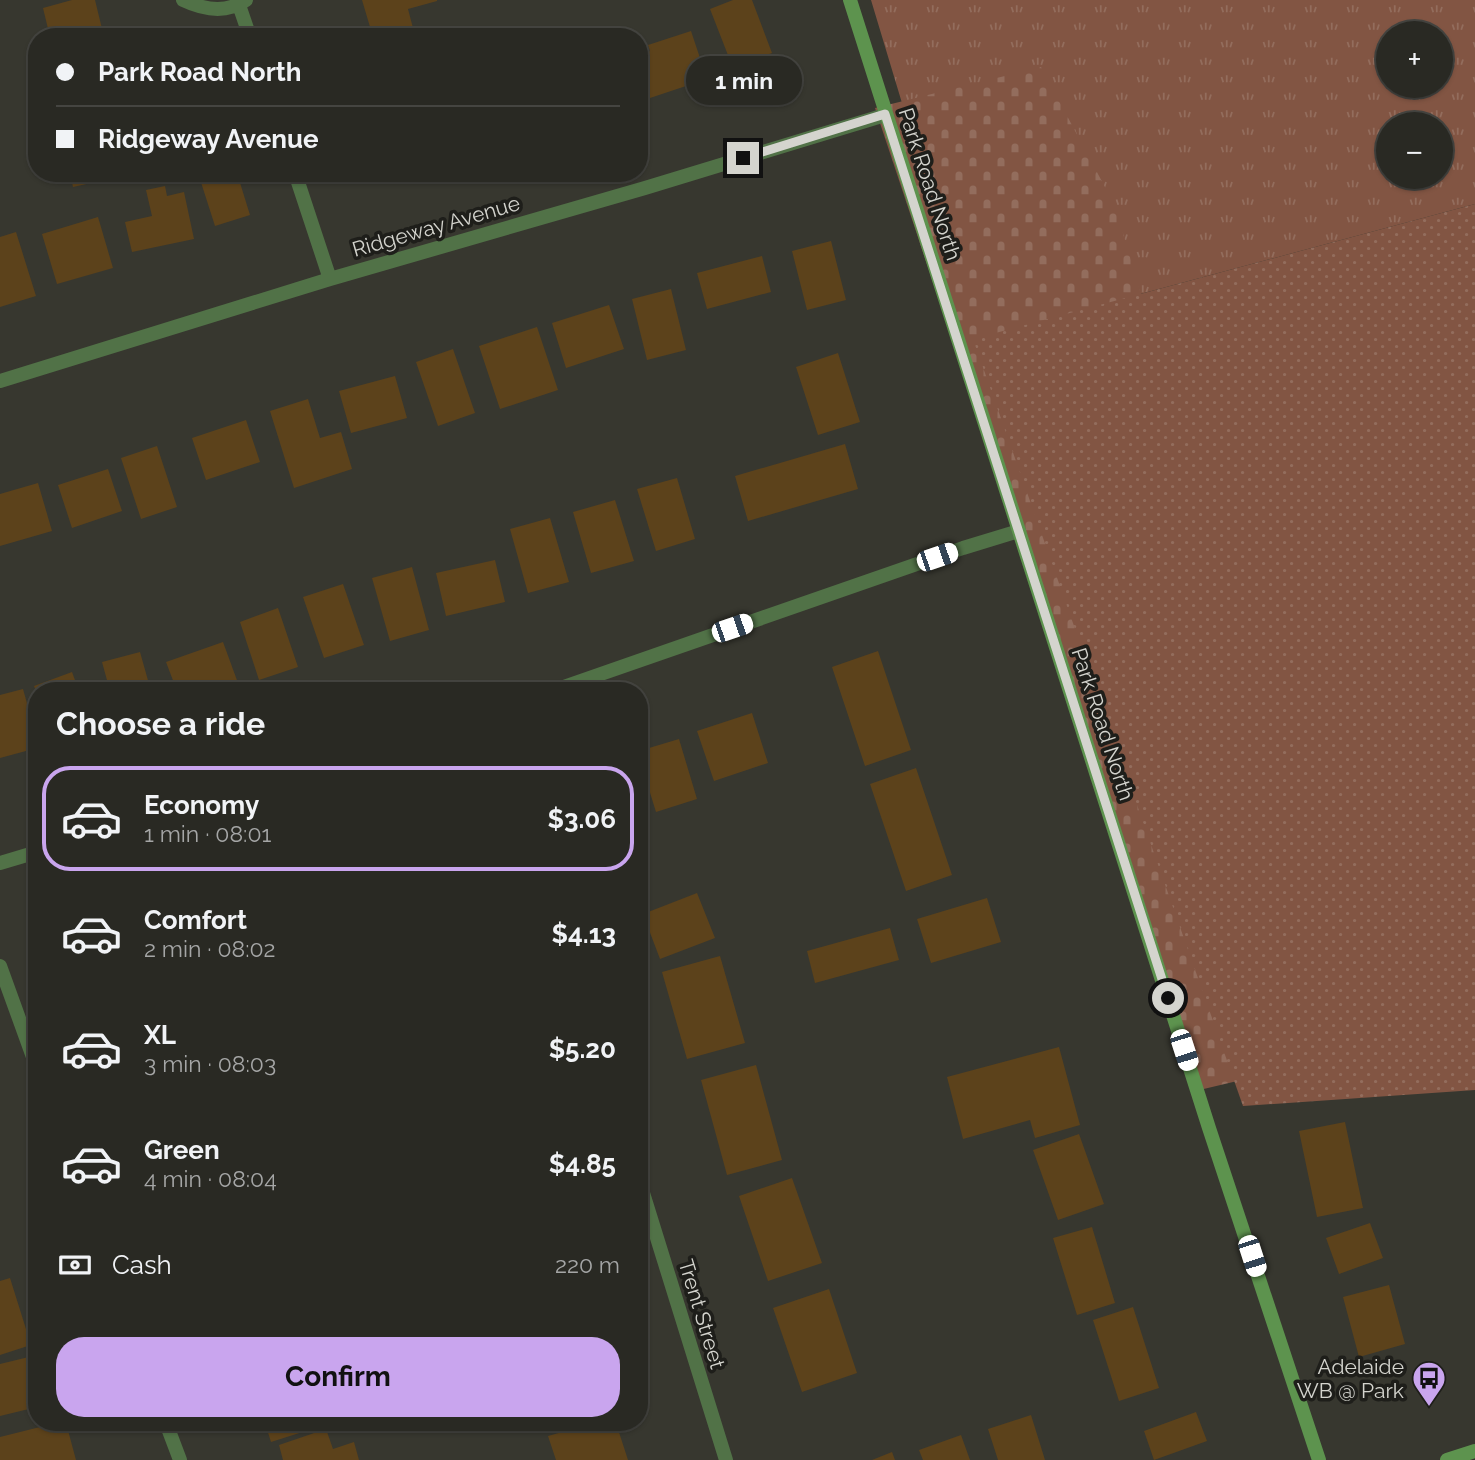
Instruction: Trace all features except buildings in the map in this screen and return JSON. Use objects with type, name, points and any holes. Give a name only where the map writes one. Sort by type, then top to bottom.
[{"type":"main road","name":"Park Road North","points":[[850,0],[1209,1128],[1319,1460]]},
{"type":"main road","points":[[1447,1460],[1475,1451]]},
{"type":"street","points":[[183,0],[202,8],[221,10],[243,2],[248,28]]},
{"type":"street","name":"Ridgeway Avenue","points":[[0,381],[330,279],[645,188],[885,114]]},
{"type":"street","points":[[298,182],[330,279]]},
{"type":"street","points":[[578,682],[1019,531]]},
{"type":"street","points":[[0,863],[28,855]]},
{"type":"street","points":[[0,966],[28,1043]]},
{"type":"street","name":"Trent Street","points":[[648,1209],[726,1460]]},
{"type":"street","points":[[169,1431],[180,1460]]},
{"type":"green space","points":[[871,0],[1475,0],[1475,204],[973,339]]},
{"type":"green space","points":[[1041,67],[1115,206],[1174,406],[1421,1037],[1191,1092],[1010,514],[875,108]]},
{"type":"green space","points":[[1475,204],[1475,1090],[1243,1106],[973,339]]},
{"type":"place","name":"Adelaide WB @ Park","points":[[1429,1408]]},
{"type":"route","points":[[743,158],[885,114],[1168,998]]}]
